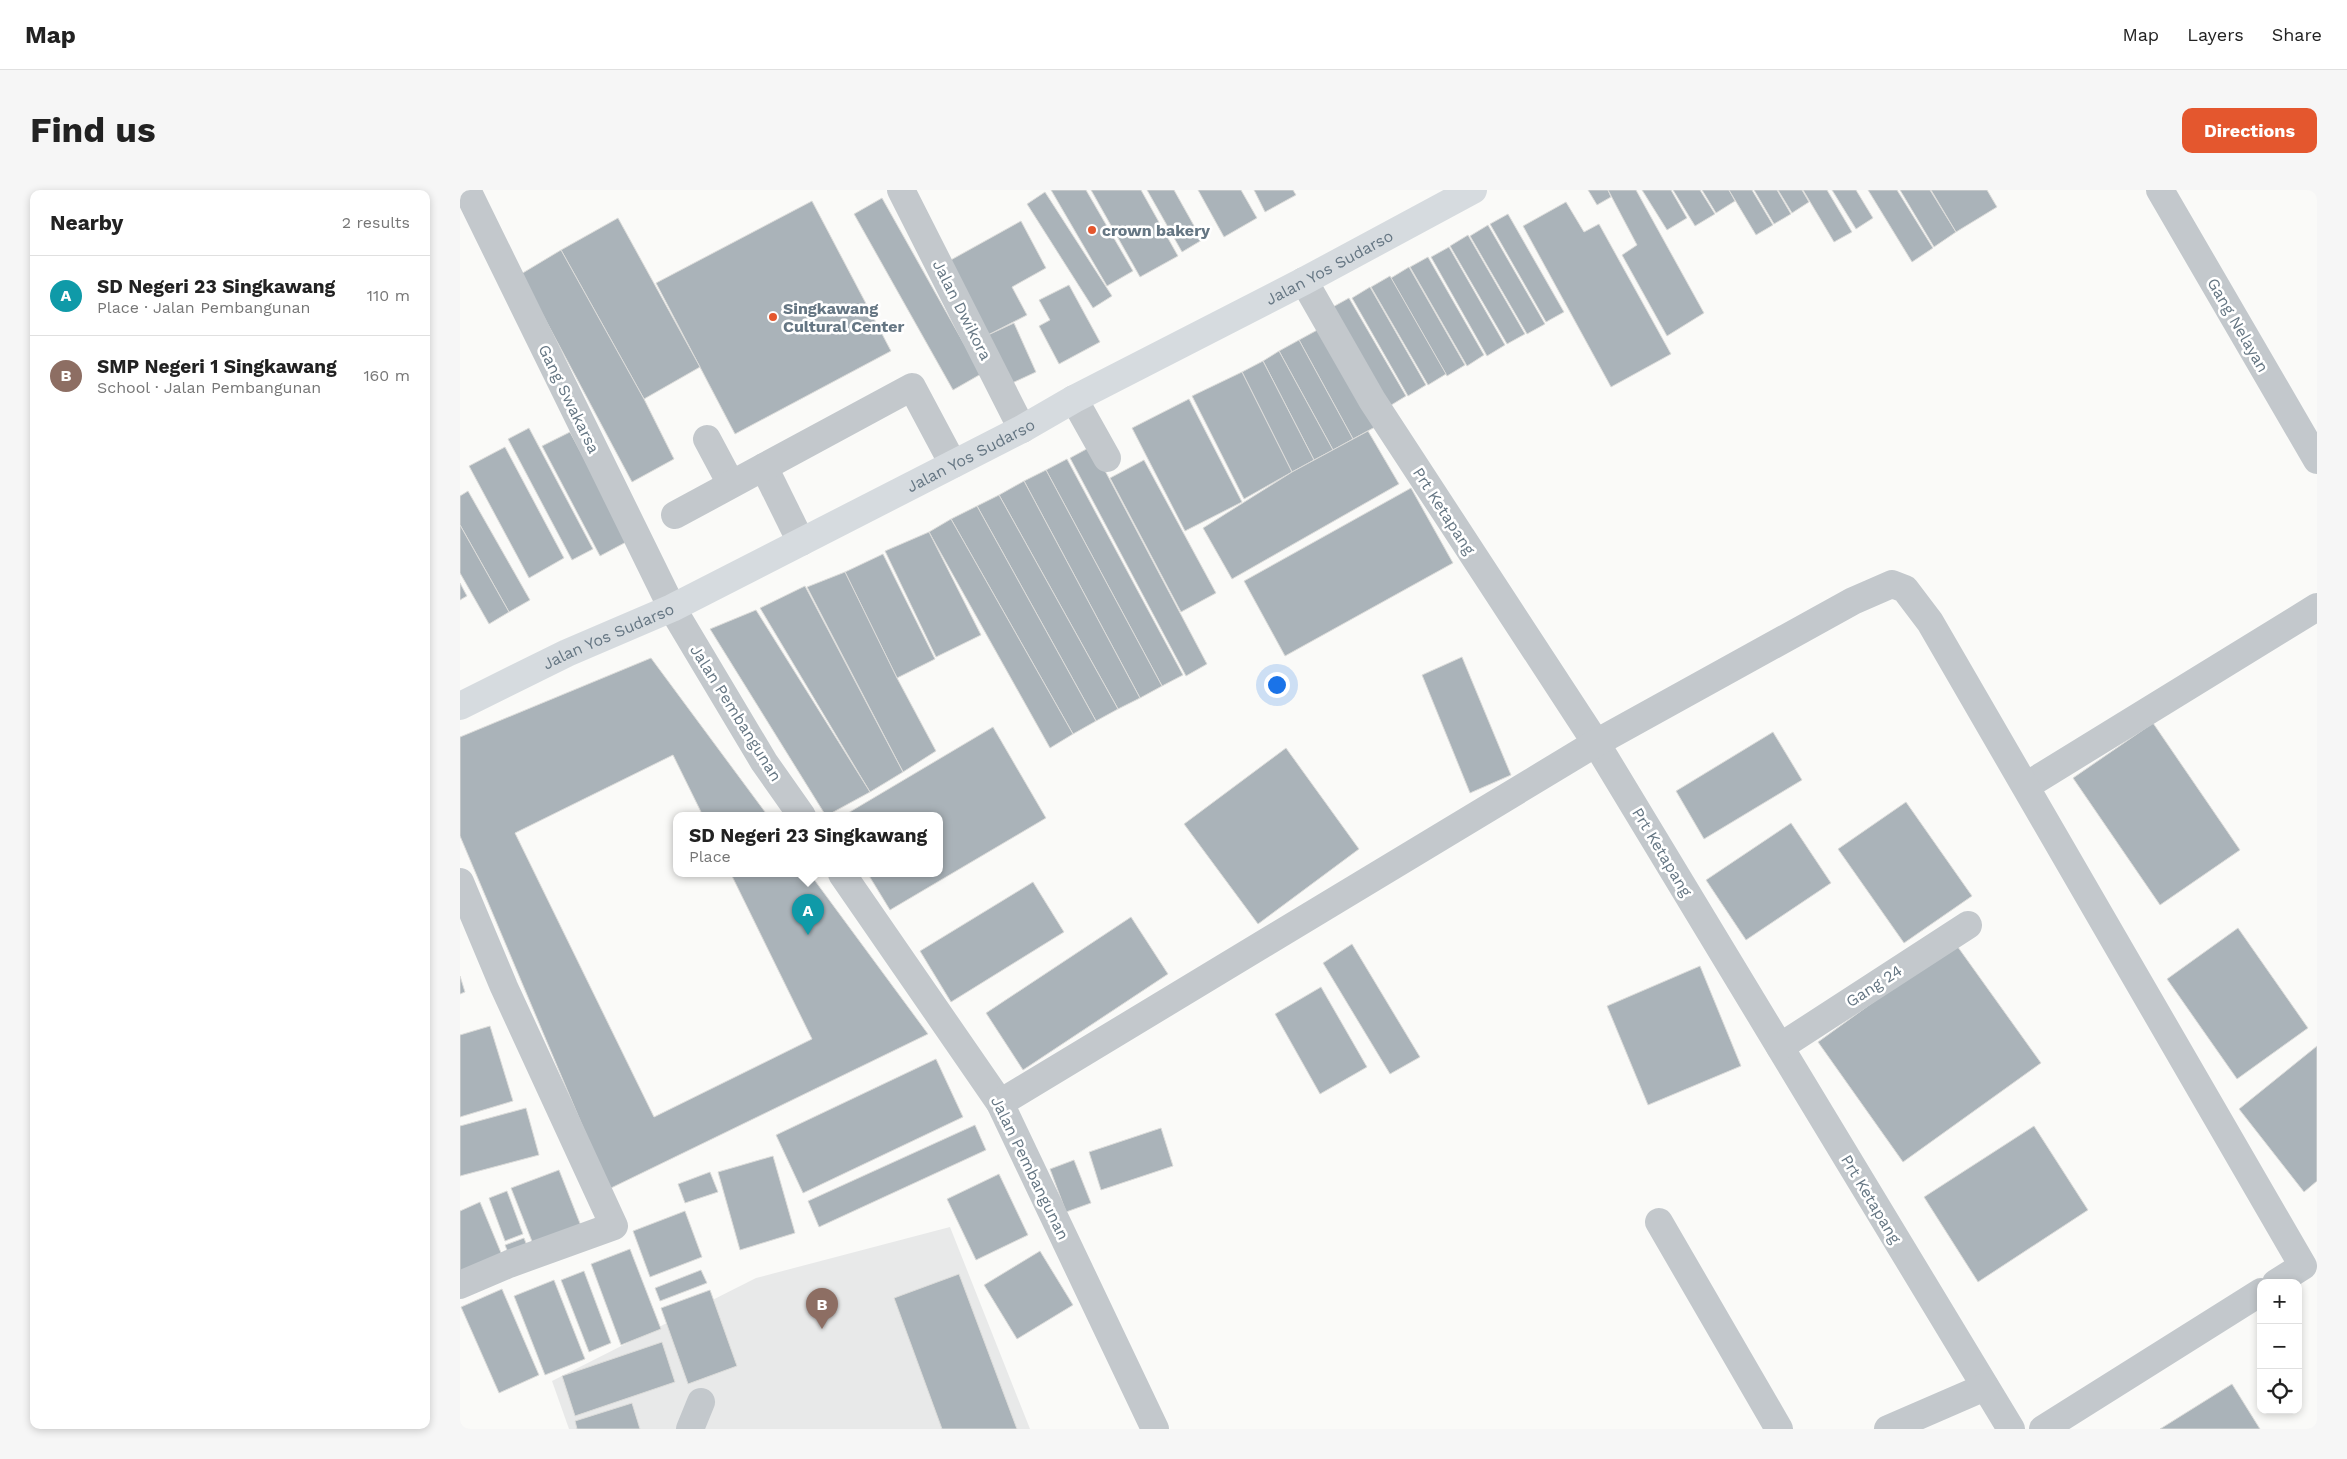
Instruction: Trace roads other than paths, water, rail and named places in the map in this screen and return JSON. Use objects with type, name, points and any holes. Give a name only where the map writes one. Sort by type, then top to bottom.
[{"type":"main road","name":"Jalan Yos Sudarso","points":[[460,706],[567,653],[672,608],[1022,430],[1074,399],[1473,190]]},
{"type":"street","name":"Gang Swakarsa","points":[[467,190],[672,608]]},
{"type":"street","name":"Jalan Dwikora","points":[[901,190],[1022,430]]},
{"type":"street","name":"Gang Nelayan","points":[[2160,190],[2317,460]]},
{"type":"street","name":"Prt Ketapang","points":[[1304,280],[1372,400],[1596,743],[2011,1429]]},
{"type":"street","points":[[675,515],[912,387],[954,464]]},
{"type":"street","points":[[1074,399],[1107,458]]},
{"type":"street","points":[[707,439],[731,484]]},
{"type":"street","points":[[764,467],[801,542]]},
{"type":"street","points":[[1000,1103],[1596,743],[1845,606],[1892,584],[1905,589],[1930,622],[2310,1262],[2282,1279]]},
{"type":"street","points":[[2026,786],[2317,607]]},
{"type":"street","name":"Jalan Pembangunan","points":[[672,608],[764,762],[799,812]]},
{"type":"street","name":"Jalan Pembangunan","points":[[844,877],[1000,1103],[1155,1429]]},
{"type":"street","points":[[460,882],[504,987],[614,1226],[460,1284]]},
{"type":"street","name":"Gang 24","points":[[1780,1047],[1968,925]]},
{"type":"street","points":[[1659,1222],[1779,1429]]},
{"type":"street","points":[[2043,1429],[2257,1295]]},
{"type":"street","points":[[1888,1429],[1985,1387]]},
{"type":"street","points":[[690,1429],[701,1402]]},
{"type":"place","name":"crown bakery","points":[[1092,230]]},
{"type":"place","name":"Singkawang Cultural Center","points":[[773,317]]},
{"type":"place","name":"SD Negeri 23 Singkawang","points":[[808,935]]},
{"type":"place","name":"SMP Negeri 1 Singkawang","points":[[822,1329]]}]
